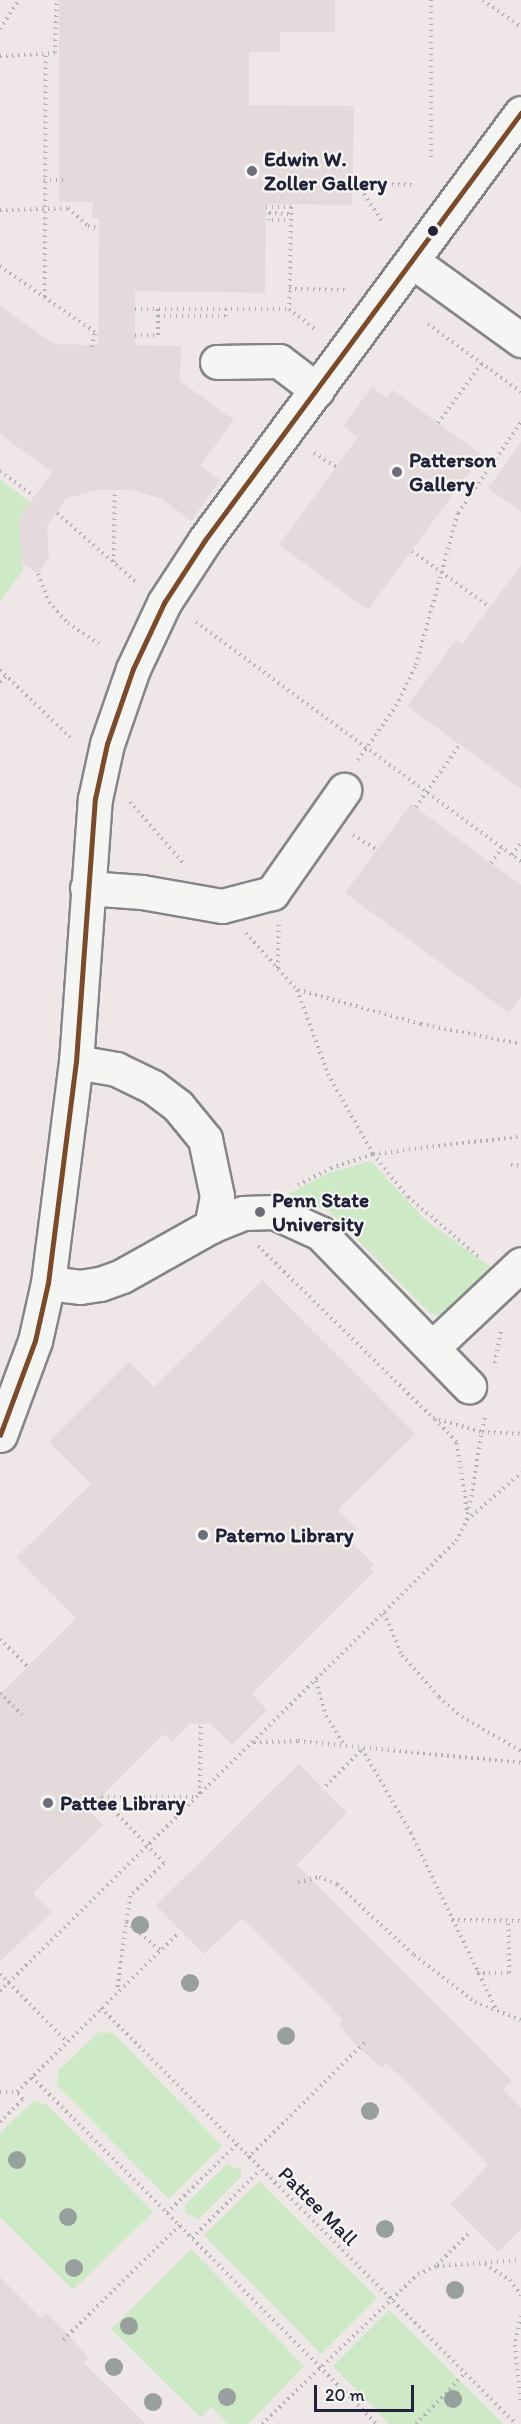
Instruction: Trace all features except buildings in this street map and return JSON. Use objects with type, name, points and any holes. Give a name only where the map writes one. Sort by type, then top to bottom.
[{"type":"street","points":[[0,1435],[35,1341],[48,1283],[76,1062],[95,799],[107,744],[133,669],[164,603],[205,540],[521,113]]},
{"type":"street","points":[[412,261],[521,340]]},
{"type":"street","points":[[217,362],[279,361],[317,390]]},
{"type":"street","points":[[87,888],[142,892],[222,906],[272,893],[344,790]]},
{"type":"street","points":[[76,1062],[116,1069],[153,1087],[178,1106],[205,1139],[217,1196],[211,1226]]},
{"type":"street","points":[[48,1283],[100,1284],[122,1276],[211,1226],[243,1213],[274,1212],[320,1233],[432,1348],[483,1390]]},
{"type":"street","points":[[432,1348],[516,1269]]},
{"type":"path","points":[[0,29],[20,0]]},
{"type":"path","points":[[0,56],[56,53],[57,0]]},
{"type":"path","points":[[431,0],[431,160]]},
{"type":"path","points":[[483,0],[521,27]]},
{"type":"path","points":[[45,297],[46,53]]},
{"type":"path","points":[[44,180],[67,180]]},
{"type":"path","points":[[350,187],[350,183],[413,185]]},
{"type":"path","points":[[357,183],[384,224]]},
{"type":"path","points":[[266,207],[291,207],[289,309]]},
{"type":"path","points":[[0,210],[68,208],[88,226],[99,229]]},
{"type":"path","points":[[285,220],[269,220],[269,213],[291,214]]},
{"type":"path","points":[[0,266],[96,333],[92,346]]},
{"type":"path","points":[[290,289],[354,290]]},
{"type":"path","points":[[135,309],[289,309],[315,328]]},
{"type":"path","points":[[135,335],[158,335],[158,309]]},
{"type":"path","points":[[158,316],[226,316],[226,309]]},
{"type":"path","points":[[428,324],[521,392]]},
{"type":"path","points":[[438,423],[482,363]]},
{"type":"path","points":[[364,748],[408,685],[458,513],[520,426]]},
{"type":"path","points":[[314,453],[336,467]]},
{"type":"path","points":[[0,471],[34,496]]},
{"type":"path","points":[[114,562],[115,490]]},
{"type":"path","points":[[57,513],[140,586]]},
{"type":"path","points":[[412,550],[490,607]]},
{"type":"path","points":[[38,574],[49,602],[68,623],[99,644]]},
{"type":"path","points":[[196,622],[521,862]]},
{"type":"path","points":[[0,670],[75,741]]},
{"type":"path","points":[[0,682],[6,676]]},
{"type":"path","points":[[416,807],[460,744]]},
{"type":"path","points":[[126,798],[193,873]]},
{"type":"path","points":[[512,855],[521,843]]},
{"type":"path","points":[[491,863],[502,848]]},
{"type":"path","points":[[0,1991],[456,1541],[467,1520],[482,1432],[483,1390],[516,1269],[474,1255],[408,1197],[373,1154],[328,1074],[297,990],[242,929]]},
{"type":"path","points":[[297,990],[464,1034],[521,1044]]},
{"type":"path","points":[[274,1212],[278,1201],[296,1187],[331,1168],[373,1154],[521,1136]]},
{"type":"path","points":[[511,1165],[521,1166]]},
{"type":"path","points":[[211,1226],[256,1243],[457,1443],[467,1520]]},
{"type":"path","points":[[433,1418],[482,1432],[521,1434]]},
{"type":"path","points":[[467,1520],[521,1473]]},
{"type":"path","points":[[384,1613],[402,1655],[439,1697],[462,1717],[521,1751]]},
{"type":"path","points":[[0,1639],[27,1666]]},
{"type":"path","points":[[316,1680],[326,1716],[345,1747]]},
{"type":"path","points":[[0,1693],[22,1715]]},
{"type":"path","points":[[199,1796],[201,1724]]},
{"type":"path","points":[[254,1742],[298,1741],[521,1763]]},
{"type":"path","points":[[326,1786],[362,1749]]},
{"type":"path","points":[[362,1749],[396,1806],[496,2012]]},
{"type":"path","points":[[117,1992],[130,1896],[164,1863],[101,1797],[199,1796]]},
{"type":"path","points":[[298,1882],[319,1877],[337,1884],[414,1955],[475,2002],[521,2020]]},
{"type":"path","points":[[452,1920],[521,1921]]},
{"type":"path","points":[[126,1922],[160,1950]]},
{"type":"path","points":[[477,1973],[509,1973],[508,1922]]},
{"type":"path","points":[[0,2092],[17,2092],[178,1933]]},
{"type":"path","points":[[0,1974],[67,2042]]},
{"type":"path","name":"Pattee Mall","points":[[101,2008],[248,2158],[516,2424]]},
{"type":"path","points":[[248,2158],[365,2042]]},
{"type":"path","points":[[32,2077],[376,2424]]},
{"type":"path","points":[[0,2122],[23,2098],[17,2092]]},
{"type":"path","points":[[167,2213],[236,2145]]},
{"type":"path","points":[[192,2238],[260,2170]]},
{"type":"path","points":[[63,2340],[180,2225]]},
{"type":"path","points":[[437,2266],[470,2232]]},
{"type":"path","points":[[262,2424],[418,2274],[437,2266],[521,2260]]},
{"type":"path","points":[[484,2263],[510,2280],[521,2295]]},
{"type":"path","points":[[521,2316],[515,2345],[521,2404]]},
{"type":"path","points":[[416,2424],[465,2373]]},
{"type":"shaded area","name":"Penn State University","points":[[0,0],[521,0],[521,2424],[0,2424]]},
{"type":"green space","points":[[0,479],[30,502],[19,518],[23,570],[0,602]]},
{"type":"green space","points":[[371,1161],[424,1219],[492,1268],[444,1315],[431,1314],[330,1212],[288,1194],[329,1173]]},
{"type":"green space","points":[[99,2032],[113,2033],[222,2146],[169,2199],[57,2085],[59,2070]]},
{"type":"green space","points":[[33,2101],[47,2105],[153,2212],[73,2290],[0,2217],[0,2133]]},
{"type":"green space","points":[[227,2164],[241,2170],[241,2177],[199,2219],[185,2213],[185,2205]]},
{"type":"green space","points":[[259,2181],[377,2298],[321,2354],[204,2235]]},
{"type":"green space","points":[[191,2249],[304,2366],[248,2424],[228,2424],[211,2407],[201,2418],[111,2329]]},
{"type":"green space","points":[[389,2310],[503,2424],[389,2424],[333,2366]]},
{"type":"transit line","points":[[0,1435],[35,1341],[48,1283],[76,1062],[95,799],[107,744],[133,669],[164,603],[205,540],[521,113]]},
{"type":"place","name":"Edwin W. Zoller Gallery","points":[[252,171]]},
{"type":"place","name":"Patterson Gallery","points":[[397,472]]},
{"type":"place","name":"Penn State University","points":[[260,1212]]},
{"type":"place","name":"Paterno Library","points":[[203,1535]]},
{"type":"place","name":"Pattee Library","points":[[48,1803]]}]
